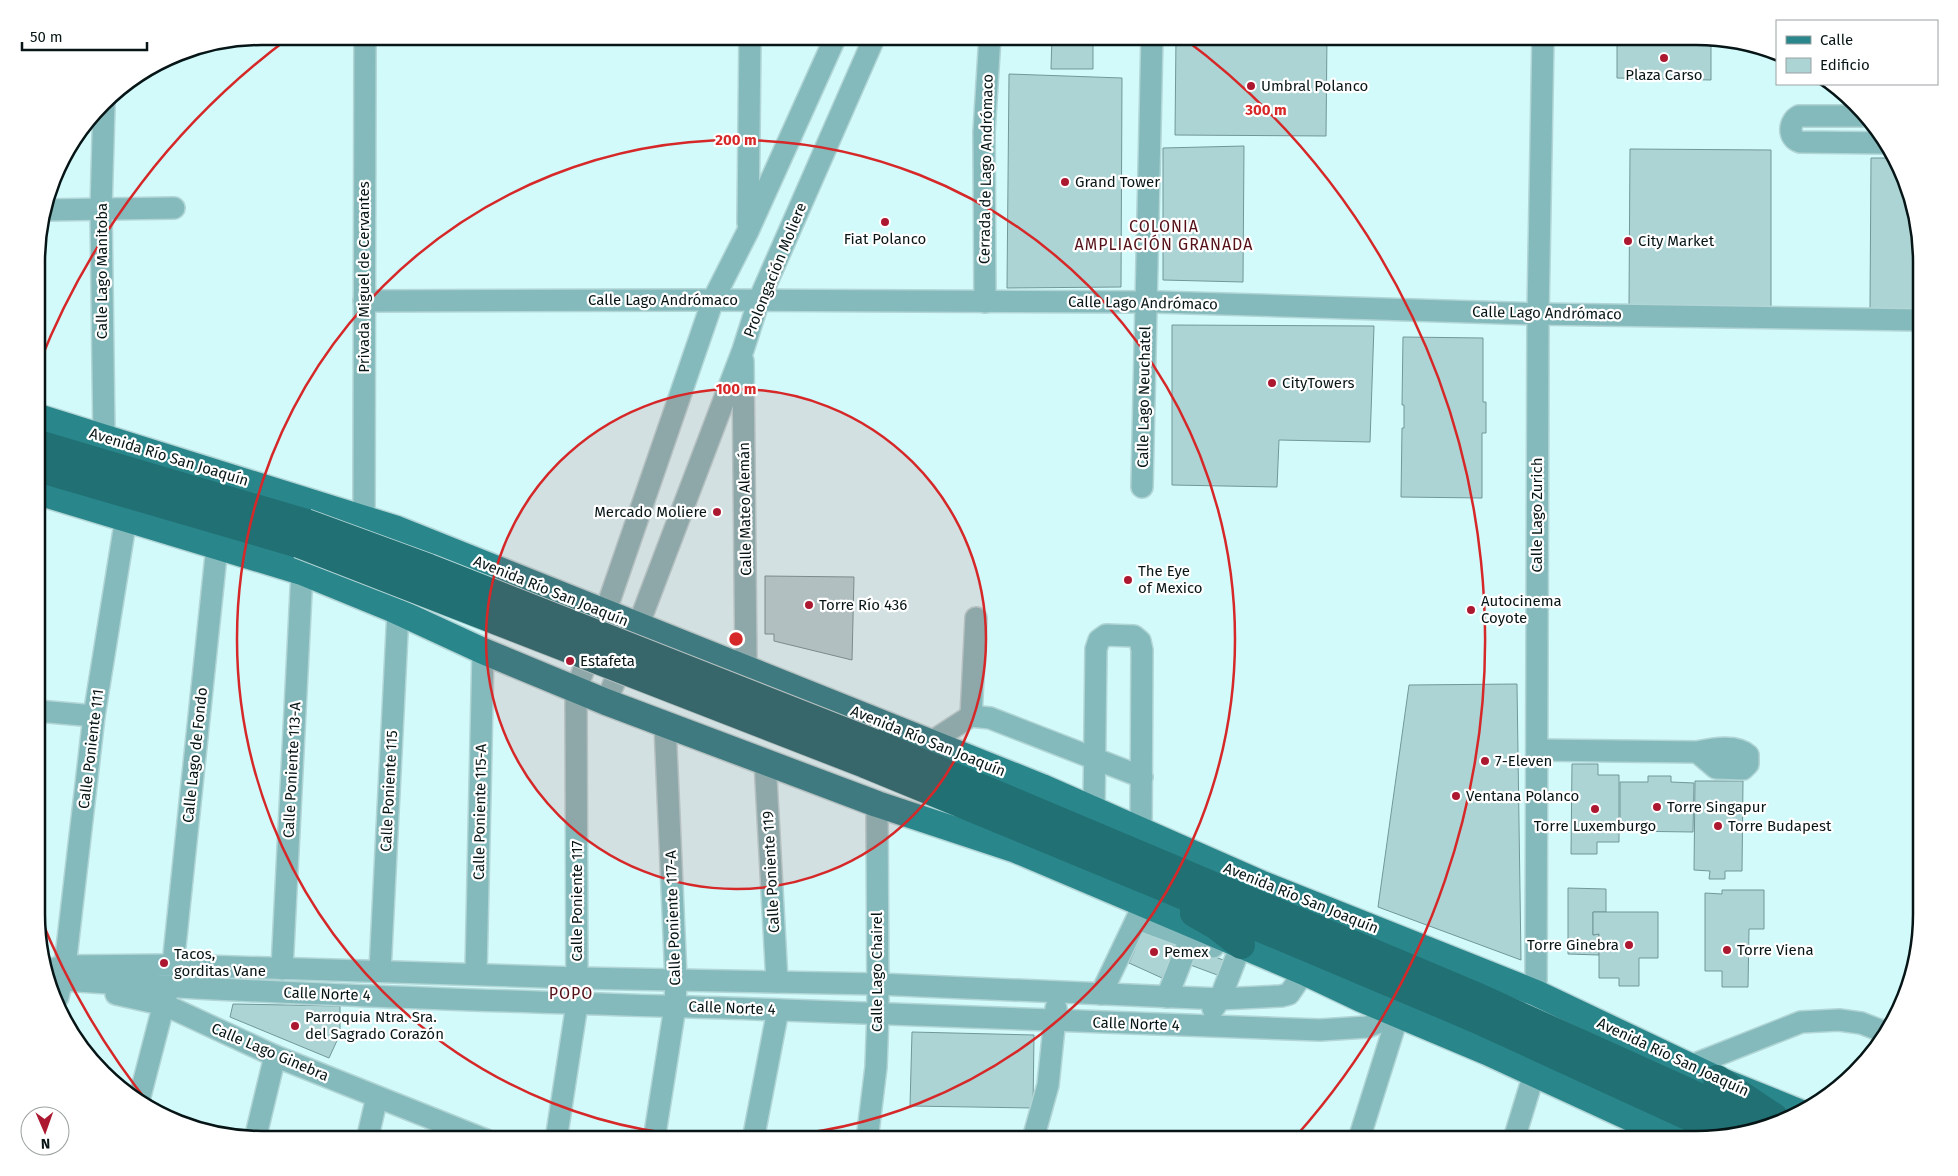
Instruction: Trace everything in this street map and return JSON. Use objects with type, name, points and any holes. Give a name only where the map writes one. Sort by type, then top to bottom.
[{"type":"highway","name":"Avenida Río San Joaquín","points":[[45,446],[303,534],[869,753],[1154,894],[1476,1019],[1718,1130]]},
{"type":"highway","name":"Avenida Río San Joaquín","points":[[45,470],[303,534]]},
{"type":"highway","points":[[1154,894],[1201,871],[1260,883]]},
{"type":"highway","name":"Avenida Río San Joaquín","points":[[1154,894],[1478,997],[1756,1123]]},
{"type":"highway","points":[[1154,894],[1215,925],[1239,951]]},
{"type":"highway","points":[[1717,1079],[1773,1116]]},
{"type":"main road","name":"Avenida Río San Joaquín","points":[[45,419],[397,529],[931,742],[1094,810],[1260,883],[1536,993],[1717,1079],[1792,1109]]},
{"type":"main road","name":"Avenida Río San Joaquín","points":[[45,494],[302,572],[368,598],[483,651],[665,725],[877,804],[1154,894],[1193,932],[1239,951],[1304,972],[1398,1015],[1487,1052],[1657,1131]]},
{"type":"main road","points":[[368,598],[381,583],[390,568],[398,544],[397,529]]},
{"type":"street","name":"Privada Miguel de Cervantes","points":[[364,45],[364,518]]},
{"type":"street","points":[[748,231],[750,45]]},
{"type":"street","points":[[576,690],[605,612],[713,300],[748,231],[832,45]]},
{"type":"street","name":"Prolongación Moliere","points":[[606,702],[638,626],[743,350],[759,300],[871,45]]},
{"type":"street","name":"Cerrada de Lago Andrómaco","points":[[985,302],[984,132],[989,45]]},
{"type":"street","name":"Calle Lago Neuchatel","points":[[1142,487],[1152,45]]},
{"type":"street","name":"Calle Lago Zurich","points":[[1536,993],[1538,314],[1543,45]]},
{"type":"street","name":"Calle Lago Manitoba","points":[[104,114],[101,209],[104,437]]},
{"type":"street","points":[[1856,116],[1799,116],[1794,118],[1792,123],[1792,136],[1794,140],[1800,142],[1873,137]]},
{"type":"street","points":[[51,210],[174,208]]},
{"type":"street","name":"Calle Lago Andrómaco","points":[[364,301],[759,300],[1146,302],[1538,314],[1913,320]]},
{"type":"street","name":"Calle Mateo Alemán","points":[[743,350],[746,668]]},
{"type":"street","name":"Calle Poniente 111","points":[[57,978],[94,716],[126,518]]},
{"type":"street","name":"Calle Lago de Fondo","points":[[173,965],[217,546]]},
{"type":"street","name":"Calle Poniente 113-A","points":[[282,969],[302,572]]},
{"type":"street","name":"Calle Poniente 115","points":[[380,971],[398,612]]},
{"type":"street","points":[[971,716],[976,618]]},
{"type":"street","points":[[1094,810],[1096,649],[1099,640],[1106,635],[1134,636],[1140,641],[1142,650],[1141,831]]},
{"type":"street","name":"Calle Poniente 115-A","points":[[476,973],[483,651]]},
{"type":"street","name":"Calle Poniente 117","points":[[557,1131],[577,1004],[576,690]]},
{"type":"street","points":[[45,712],[94,716]]},
{"type":"street","points":[[931,742],[971,716],[990,718],[1142,778]]},
{"type":"street","name":"Calle Poniente 117-A","points":[[655,1131],[674,1006],[676,979],[665,725]]},
{"type":"street","points":[[1537,750],[1697,752]]},
{"type":"street","name":"Calle Poniente 119","points":[[765,761],[777,982]]},
{"type":"street","name":"Calle Lago Chairel","points":[[868,1131],[876,1067],[878,1013],[877,804]]},
{"type":"street","points":[[1104,987],[1154,894]]},
{"type":"street","points":[[1169,991],[1193,932]]},
{"type":"street","points":[[1204,1026],[1222,994],[1239,951]]},
{"type":"street","name":"Calle Norte 4","points":[[57,978],[173,965],[476,973],[578,978],[877,984],[1057,992],[1104,987],[1282,996],[1289,994],[1304,972]]},
{"type":"street","name":"Calle Norte 4","points":[[57,978],[166,996],[674,1006],[1204,1026],[1352,1029],[1374,1026],[1398,1015]]},
{"type":"street","points":[[1035,1131],[1048,1084],[1057,992]]},
{"type":"street","points":[[141,1093],[166,996]]},
{"type":"street","name":"Calle Lago Ginebra","points":[[166,996],[274,1056],[460,1131]]},
{"type":"street","points":[[755,1131],[778,1010]]},
{"type":"street","points":[[1362,1131],[1398,1015]]},
{"type":"street","points":[[1690,1066],[1801,1022],[1839,1020],[1861,1023],[1879,1030]]},
{"type":"street","points":[[257,1131],[274,1056]]},
{"type":"street","points":[[1516,1131],[1534,1074]]},
{"type":"street","points":[[369,1131],[377,1097]]},
{"type":"building","points":[[1052,45],[1093,45],[1093,69],[1051,69]]},
{"type":"building","name":"Umbral Polanco","points":[[1176,45],[1327,45],[1326,136],[1175,135]]},
{"type":"building","name":"Plaza Carso","points":[[1617,45],[1711,45],[1711,80],[1617,78]]},
{"type":"building","name":"Grand Tower","points":[[1009,74],[1122,78],[1121,287],[1007,288]]},
{"type":"building","points":[[1244,146],[1243,282],[1163,280],[1163,148]]},
{"type":"building","points":[[1630,149],[1771,150],[1771,307],[1629,306]]},
{"type":"building","points":[[1871,158],[1886,158],[1901,192],[1909,220],[1913,248],[1913,309],[1870,309]]},
{"type":"building","name":"CityTowers","points":[[1172,325],[1374,326],[1370,442],[1279,440],[1277,487],[1172,485]]},
{"type":"building","points":[[1403,337],[1483,338],[1483,402],[1486,402],[1486,433],[1482,433],[1482,498],[1401,497],[1402,428],[1404,428],[1404,405],[1402,405]]},
{"type":"building","name":"Torre Río 436","points":[[765,576],[854,577],[852,660],[774,641],[774,634],[765,634]]},
{"type":"building","name":"Ventana Polanco","points":[[1517,684],[1521,960],[1378,907],[1409,685]]},
{"type":"building","name":"Torre Luxemburgo","points":[[1572,764],[1598,764],[1598,775],[1619,775],[1619,842],[1597,842],[1597,854],[1571,854]]},
{"type":"building","name":"Torre Singapur","points":[[1648,776],[1671,776],[1671,782],[1694,783],[1693,832],[1620,831],[1620,782],[1648,782]]},
{"type":"building","name":"Torre Budapest","points":[[1695,781],[1743,781],[1742,871],[1725,871],[1725,879],[1709,879],[1710,871],[1694,870]]},
{"type":"building","points":[[1568,888],[1606,889],[1606,912],[1593,912],[1593,935],[1599,934],[1599,955],[1568,954]]},
{"type":"building","name":"Torre Viena","points":[[1722,890],[1764,890],[1764,929],[1749,929],[1748,987],[1722,987],[1722,971],[1705,971],[1705,893],[1722,894]]},
{"type":"building","name":"Torre Ginebra","points":[[1593,912],[1658,912],[1658,958],[1639,958],[1639,986],[1619,986],[1619,978],[1599,978],[1599,934],[1593,935]]},
{"type":"building","name":"Pemex","points":[[1145,927],[1179,941],[1162,978],[1129,963]]},
{"type":"building","name":"Pemex","points":[[1191,948],[1226,961],[1220,976],[1185,963]]},
{"type":"building","name":"Parroquia Ntra. Sra. del Sagrado Corazón","points":[[233,1004],[340,1006],[340,1034],[329,1058],[230,1017]]},
{"type":"building","points":[[912,1032],[1034,1035],[1033,1108],[910,1106]]},
{"type":"place","name":"Plaza Carso","points":[[1664,58]]},
{"type":"place","name":"Umbral Polanco","points":[[1251,86]]},
{"type":"place","name":"Grand Tower","points":[[1065,182]]},
{"type":"place","name":"Fiat Polanco","points":[[885,222]]},
{"type":"place","name":"City Market","points":[[1628,241]]},
{"type":"place","name":"CityTowers","points":[[1272,383]]},
{"type":"place","name":"Mercado Moliere","points":[[717,512]]},
{"type":"place","name":"The Eye of Mexico","points":[[1128,580]]},
{"type":"place","name":"Torre Río 436","points":[[809,605]]},
{"type":"place","name":"Autocinema Coyote","points":[[1471,610]]},
{"type":"place","name":"Estafeta","points":[[570,661]]},
{"type":"place","name":"7-Eleven","points":[[1485,761]]},
{"type":"place","name":"Ventana Polanco","points":[[1456,796]]},
{"type":"place","name":"Torre Singapur","points":[[1657,807]]},
{"type":"place","name":"Torre Luxemburgo","points":[[1595,809]]},
{"type":"place","name":"Torre Budapest","points":[[1718,826]]},
{"type":"place","name":"Torre Ginebra","points":[[1629,945]]},
{"type":"place","name":"Torre Viena","points":[[1727,950]]},
{"type":"place","name":"Pemex","points":[[1154,952]]},
{"type":"place","name":"Tacos, gorditas Vane","points":[[164,963]]},
{"type":"place","name":"Parroquia Ntra. Sra. del Sagrado Corazón","points":[[295,1026]]},
{"type":"district","name":"COLONIA AMPLIACIÓN GRANADA","points":[[1164,235]]},
{"type":"district","name":"POPO","points":[[571,993]]}]
